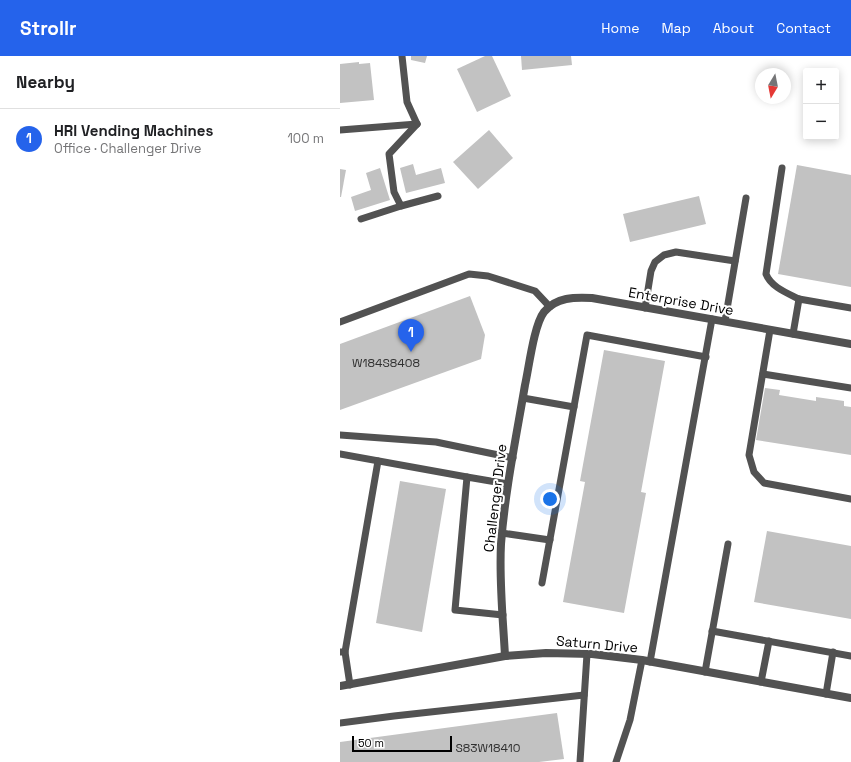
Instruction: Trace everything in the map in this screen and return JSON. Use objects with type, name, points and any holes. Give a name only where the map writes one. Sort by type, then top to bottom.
[{"type":"street","name":"Enterprise Drive","points":[[534,344],[538,324],[545,311],[556,302],[576,297],[725,321],[851,344]]},
{"type":"street","name":"Challenger Drive","points":[[505,656],[500,568],[502,533],[508,484],[534,344]]},
{"type":"street","name":"Saturn Drive","points":[[340,686],[505,656],[546,653],[587,654],[646,661],[851,698]]},
{"type":"lane","points":[[402,56],[407,102],[417,124]]},
{"type":"lane","points":[[340,130],[417,124]]},
{"type":"lane","points":[[401,206],[394,192],[389,154],[417,124]]},
{"type":"lane","points":[[782,168],[766,274],[768,281],[799,299],[851,308]]},
{"type":"lane","points":[[361,219],[438,196]]},
{"type":"lane","points":[[725,321],[746,198]]},
{"type":"lane","points":[[645,308],[651,271],[656,262],[664,255],[676,252],[735,261]]},
{"type":"lane","points":[[340,322],[469,274],[488,276],[535,291],[550,307]]},
{"type":"lane","points":[[793,334],[799,299]]},
{"type":"lane","points":[[616,762],[630,720],[646,661],[706,357],[712,319]]},
{"type":"lane","points":[[770,330],[749,455],[754,472],[764,482],[851,499]]},
{"type":"lane","points":[[542,583],[587,336],[706,357]]},
{"type":"lane","points":[[762,374],[851,388]]},
{"type":"lane","points":[[523,398],[574,407]]},
{"type":"lane","points":[[340,434],[361,437],[436,442],[513,458]]},
{"type":"lane","points":[[340,454],[508,484]]},
{"type":"lane","points":[[350,685],[342,652],[378,461]]},
{"type":"lane","points":[[468,477],[455,610],[503,615]]},
{"type":"lane","points":[[502,533],[550,540]]},
{"type":"lane","points":[[705,672],[728,544]]},
{"type":"lane","points":[[712,631],[851,656]]},
{"type":"lane","points":[[761,682],[769,641]]},
{"type":"lane","points":[[826,694],[833,652]]},
{"type":"lane","points":[[580,762],[587,654]]},
{"type":"lane","points":[[340,723],[584,695]]},
{"type":"building","points":[[411,56],[427,56],[425,63],[411,60]]},
{"type":"building","points":[[485,56],[492,56],[511,96],[477,112],[457,69]]},
{"type":"building","points":[[521,56],[571,56],[572,65],[522,70]]},
{"type":"building","points":[[359,62],[359,64],[370,63],[374,100],[340,103],[340,64]]},
{"type":"building","points":[[489,130],[513,158],[478,189],[453,162]]},
{"type":"building","points":[[413,164],[416,175],[441,168],[445,183],[406,193],[400,168]]},
{"type":"building","points":[[797,165],[851,175],[851,287],[778,274]]},
{"type":"building","points":[[380,168],[390,200],[355,211],[351,197],[371,190],[366,173]]},
{"type":"building","points":[[340,169],[346,170],[341,197],[340,197]]},
{"type":"building","points":[[699,196],[706,224],[630,242],[623,214]]},
{"type":"building","points":[[470,296],[485,335],[481,359],[340,410],[340,344]]},
{"type":"building","points":[[604,350],[665,361],[641,492],[646,493],[624,613],[563,602],[585,482],[580,481]]},
{"type":"building","points":[[765,388],[780,390],[779,395],[816,401],[816,397],[844,401],[844,406],[851,407],[851,455],[756,440]]},
{"type":"building","points":[[400,481],[446,489],[422,632],[376,623]]},
{"type":"building","points":[[767,531],[851,546],[851,619],[754,602]]},
{"type":"building","points":[[557,713],[564,759],[539,762],[340,762],[340,742]]},
{"type":"place","name":"HRI Vending Machines","points":[[411,352]]}]
